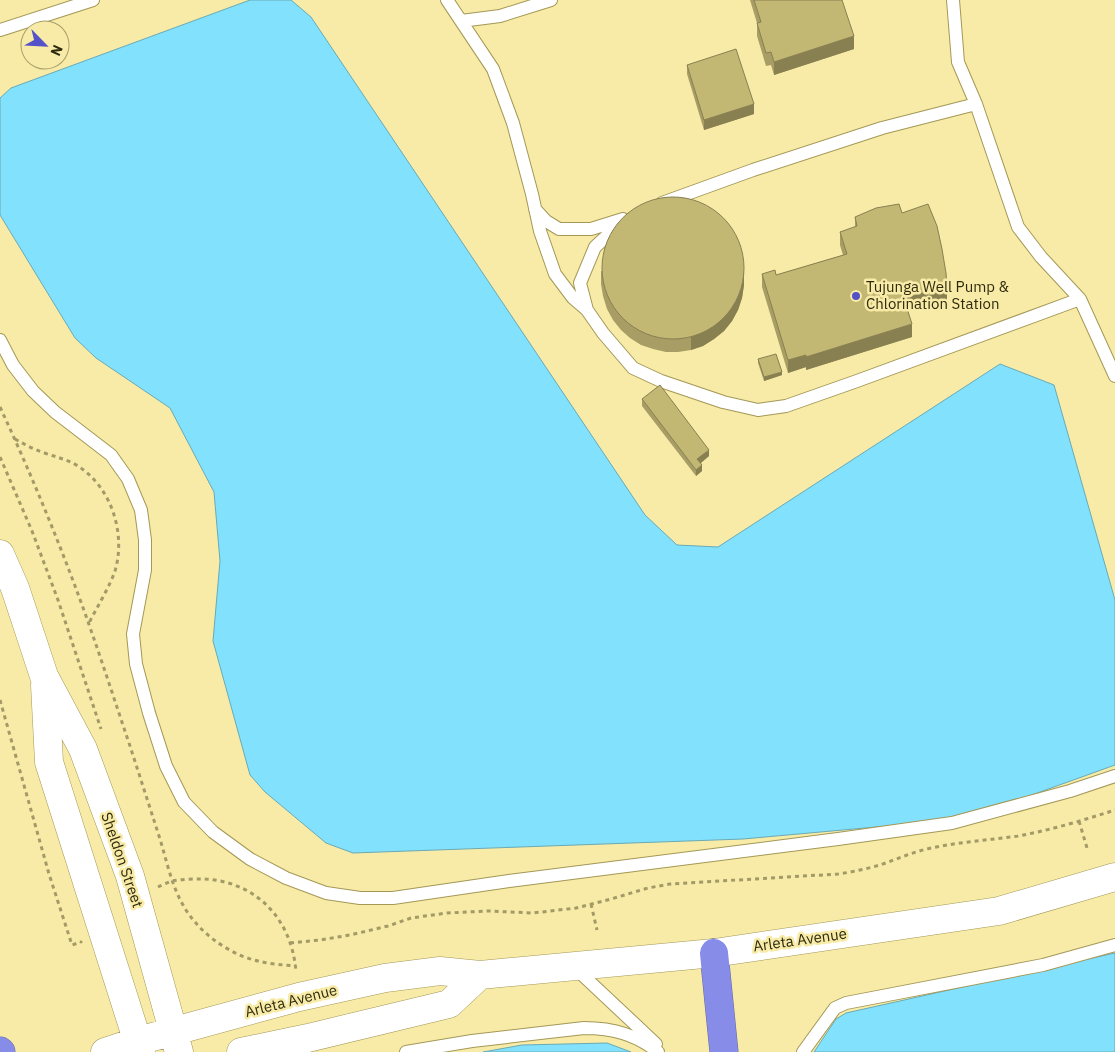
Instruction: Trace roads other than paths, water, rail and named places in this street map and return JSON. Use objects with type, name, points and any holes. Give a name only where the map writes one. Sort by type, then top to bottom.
[{"type":"highway","points":[[714,953],[724,1052]]},
{"type":"main road","name":"Sheldon Street","points":[[0,554],[15,588],[44,676],[83,749],[130,876],[176,1042]]},
{"type":"main road","name":"Sheldon Street","points":[[44,676],[49,762],[140,1047]]},
{"type":"main road","name":"Arleta Avenue","points":[[105,1052],[176,1042],[299,997],[385,978],[440,971],[480,975],[714,953],[999,911],[1115,877]]},
{"type":"main road","points":[[241,1052],[449,1004],[480,975]]},
{"type":"lane","points":[[0,30],[93,0]]},
{"type":"lane","points":[[447,0],[493,68],[513,124],[540,230],[555,274],[574,298],[587,310],[603,334],[633,368],[661,381],[723,402],[758,410],[786,406],[1080,299]]},
{"type":"lane","points":[[461,21],[500,16],[552,0]]},
{"type":"lane","points":[[953,0],[958,62],[976,104],[1018,227],[1041,257],[1080,299],[1115,376]]},
{"type":"lane","points":[[648,209],[754,170],[882,128],[976,104]]},
{"type":"lane","points":[[535,209],[546,221],[559,229],[591,229],[630,217],[596,247],[580,282],[587,310]]},
{"type":"lane","points":[[0,340],[13,365],[33,391],[55,412],[111,455],[128,479],[141,510],[146,540],[145,570],[133,634],[136,664],[166,766],[184,802],[213,832],[250,859],[286,878],[326,893],[360,898],[393,898],[508,881],[838,840],[952,823],[1070,791],[1115,776]]},
{"type":"lane","points":[[803,1052],[835,1008],[846,1003],[1043,965],[1115,945]]},
{"type":"lane","points":[[573,967],[647,1035],[662,1052]]},
{"type":"lane","points":[[406,1052],[472,1041],[584,1028],[601,1028],[632,1036],[658,1052]]},
{"type":"water","points":[[250,0],[291,0],[311,17],[645,515],[677,545],[718,547],[1000,364],[1054,385],[1115,600],[1115,765],[965,819],[743,839],[353,853],[326,843],[265,792],[250,775],[213,641],[220,561],[214,492],[170,408],[96,358],[75,338],[0,215],[0,98],[11,88],[60,70],[70,70],[70,66]]},
{"type":"water","points":[[1115,953],[1115,1052],[814,1052],[836,1019],[846,1013]]},
{"type":"water","points":[[607,1043],[631,1052],[483,1052],[522,1045]]},
{"type":"place","name":"Tujunga Well Pump & Chlorination Station","points":[[856,296]]}]
